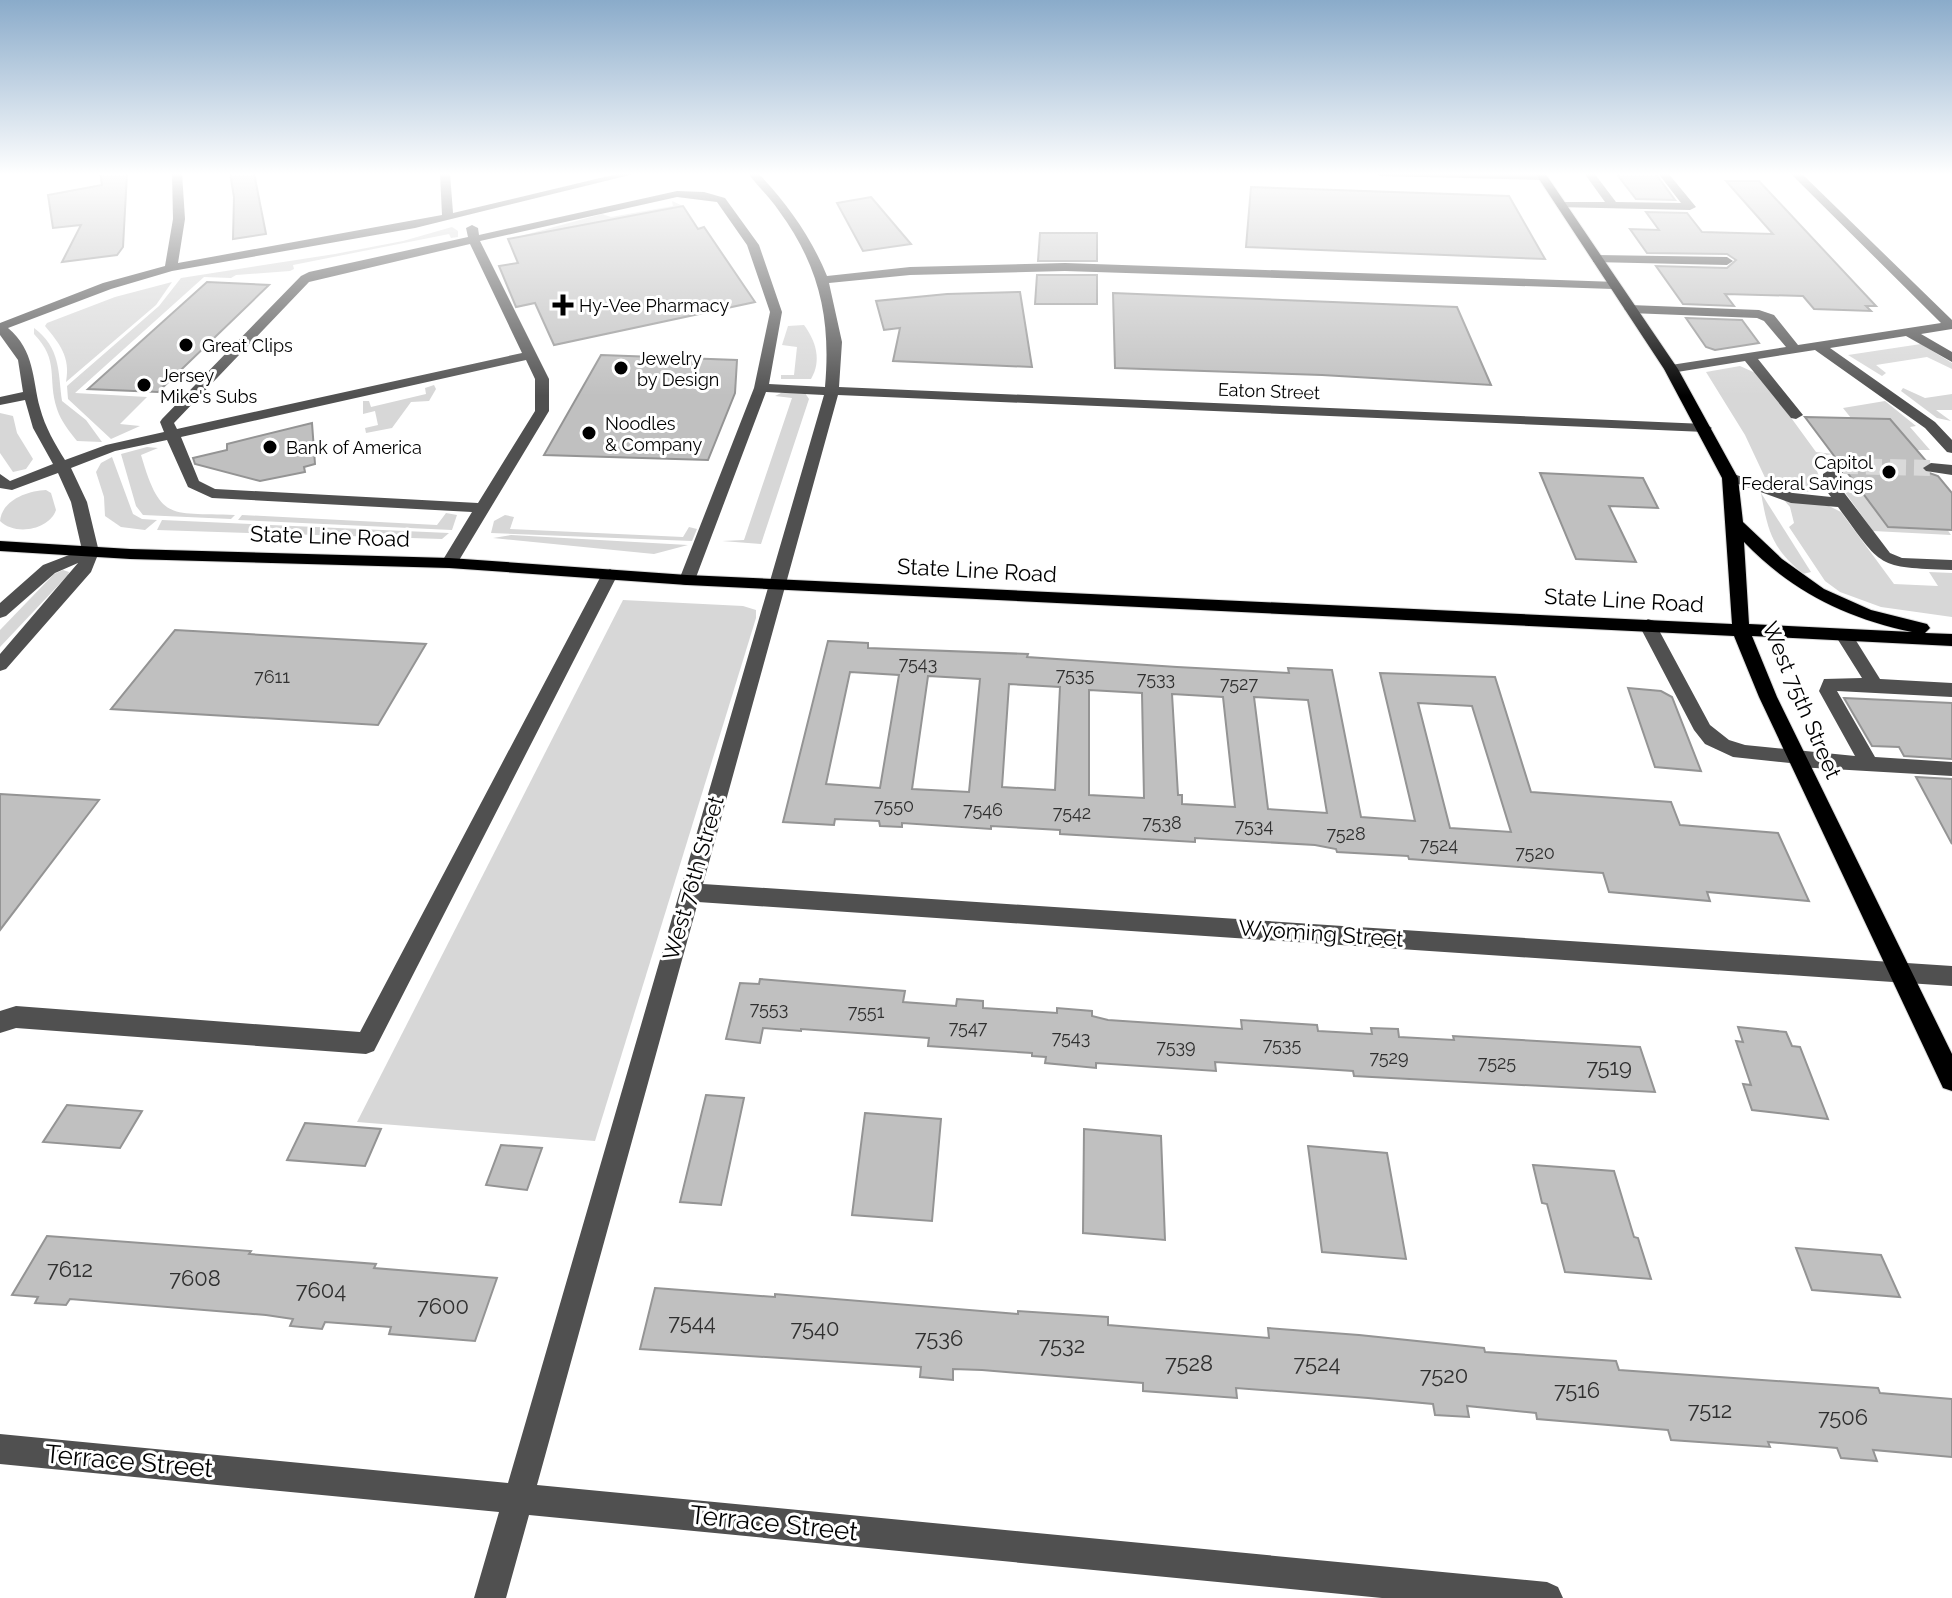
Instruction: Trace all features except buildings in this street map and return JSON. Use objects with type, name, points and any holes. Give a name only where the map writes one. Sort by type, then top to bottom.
[{"type":"main road","name":"West 75th Street","points":[[1589,248],[1671,369],[1730,478],[1741,630],[1797,758],[1952,1080]]},
{"type":"main road","points":[[1735,523],[1775,565],[1830,600],[1872,617],[1952,634]]},
{"type":"main road","name":"State Line Road","points":[[0,546],[91,552],[449,563],[687,580],[1952,640]]},
{"type":"street","points":[[171,268],[174,248]]},
{"type":"street","points":[[0,665],[83,572],[91,552],[80,507],[39,425],[25,357],[17,342],[0,327],[107,286],[171,268],[297,248]]},
{"type":"street","points":[[441,248],[305,279],[167,422],[193,484],[212,493],[484,508]]},
{"type":"street","points":[[449,563],[542,411],[542,379],[478,248]]},
{"type":"street","points":[[687,580],[761,388],[776,318],[775,305],[754,248]]},
{"type":"street","name":"West 76th Street","points":[[490,1598],[832,391],[835,340],[822,280],[805,248]]},
{"type":"street","points":[[1872,248],[1951,325]]},
{"type":"street","points":[[1597,259],[1727,261]]},
{"type":"street","points":[[822,280],[910,271],[1065,267],[1613,285]]},
{"type":"street","points":[[1630,309],[1759,314],[1769,318],[1795,350]]},
{"type":"street","points":[[1671,369],[1951,325]]},
{"type":"street","points":[[1909,332],[1952,358]]},
{"type":"street","points":[[1818,346],[1930,425],[1952,449]]},
{"type":"street","points":[[2,487],[111,448],[171,433],[530,355]]},
{"type":"street","points":[[1749,357],[1796,415]]},
{"type":"street","name":"Eaton Street","points":[[761,388],[1705,428]]},
{"type":"street","points":[[0,401],[31,394]]},
{"type":"street","points":[[1842,466],[1836,468],[1830,479],[1840,502],[1884,557],[1892,562],[1952,565]]},
{"type":"street","points":[[1931,468],[1952,470]]},
{"type":"street","points":[[1730,478],[1791,498],[1840,502]]},
{"type":"street","points":[[0,612],[49,569],[91,552]]},
{"type":"street","points":[[8,1020],[366,1043],[610,574]]},
{"type":"street","points":[[1648,625],[1703,730],[1714,743],[1733,751],[1797,758],[1952,769]]},
{"type":"street","points":[[1844,635],[1875,685]]},
{"type":"street","points":[[1869,764],[1828,691],[1830,684],[1952,690]]},
{"type":"street","name":"Wyoming Street","points":[[689,892],[1952,976]]},
{"type":"street","name":"Terrace Street","points":[[0,1449],[1547,1598]]},
{"type":"shaded area","points":[[381,248],[293,265],[294,269],[290,271],[231,278],[204,277],[75,393],[147,397],[120,424],[140,426],[111,439],[68,399],[67,386],[159,306],[181,278]]},
{"type":"shaded area","points":[[172,282],[156,305],[66,382],[65,358],[45,326],[47,323],[115,297]]},
{"type":"shaded area","points":[[804,325],[816,351],[814,372],[811,379],[781,379],[781,375],[794,375],[797,347],[782,345],[788,326]]},
{"type":"shaded area","points":[[34,328],[54,352],[62,401],[86,420],[102,442],[77,441],[63,422],[54,398],[50,361],[34,334]]},
{"type":"shaded area","points":[[1921,344],[1952,363],[1952,369],[1927,357],[1876,365],[1886,373],[1882,376],[1848,355]]},
{"type":"shaded area","points":[[1740,366],[1760,375],[1816,452],[1833,454],[1820,456],[1814,463],[1823,487],[1803,493],[1779,490],[1768,484],[1745,435],[1706,372]]},
{"type":"shaded area","points":[[434,385],[436,389],[429,401],[411,402],[392,428],[366,433],[365,428],[378,425],[375,411],[363,414],[363,401],[369,401],[371,407],[426,394],[425,388]]},
{"type":"shaded area","points":[[1903,388],[1925,398],[1952,394],[1952,410],[1936,410],[1951,421],[1937,418],[1901,391]]},
{"type":"shaded area","points":[[805,393],[809,399],[761,544],[722,541],[744,540],[792,398],[775,396]]},
{"type":"shaded area","points":[[1885,401],[1916,426],[1910,427],[1930,450],[1916,450],[1890,420],[1851,418],[1843,408]]},
{"type":"shaded area","points":[[0,413],[13,416],[17,433],[33,459],[26,469],[13,472],[0,453]]},
{"type":"shaded area","points":[[147,447],[158,448],[141,455],[155,493],[162,503],[182,513],[235,515],[231,519],[143,515],[136,506],[121,454]]},
{"type":"shaded area","points":[[112,457],[133,514],[142,519],[157,520],[145,530],[121,527],[105,516],[104,497],[96,472],[101,463]]},
{"type":"shaded area","points":[[1855,483],[1888,527],[1947,529],[1951,535],[1873,531],[1844,491],[1845,486]]},
{"type":"shaded area","points":[[46,490],[51,493],[56,510],[46,522],[31,529],[22,529],[6,526],[0,521],[10,502],[31,492]]},
{"type":"shaded area","points":[[1761,493],[1811,572],[1803,574],[1778,547],[1769,529]]},
{"type":"shaded area","points":[[1784,500],[1829,506],[1841,512],[1894,584],[1938,586],[1929,572],[1952,573],[1952,617],[1881,607],[1840,592],[1825,581],[1789,527],[1794,523],[1790,507]]},
{"type":"shaded area","points":[[446,513],[457,515],[452,530],[238,520],[242,515],[437,525]]},
{"type":"shaded area","points":[[505,515],[514,517],[510,529],[683,537],[689,527],[697,529],[692,541],[491,533],[494,521]]},
{"type":"shaded area","points":[[162,520],[449,533],[442,539],[157,530]]},
{"type":"shaded area","points":[[511,535],[688,545],[654,554],[493,538]]},
{"type":"shaded area","points":[[63,570],[69,572],[68,575],[0,647],[0,630],[54,574]]},
{"type":"shaded area","points":[[623,600],[743,606],[756,610],[756,618],[595,1141],[357,1122]]},
{"type":"tunnel","points":[[1842,466],[1931,468]]},
{"type":"place","name":"Hy-Vee Pharmacy","points":[[563,305]]},
{"type":"place","name":"Great Clips","points":[[186,345]]},
{"type":"place","name":"Jewelry by Design","points":[[621,368]]},
{"type":"place","name":"Jersey Mike's Subs","points":[[144,385]]},
{"type":"place","name":"Noodles & Company","points":[[589,433]]},
{"type":"place","name":"Bank of America","points":[[270,447]]},
{"type":"place","name":"Capitol Federal Savings","points":[[1889,472]]}]
